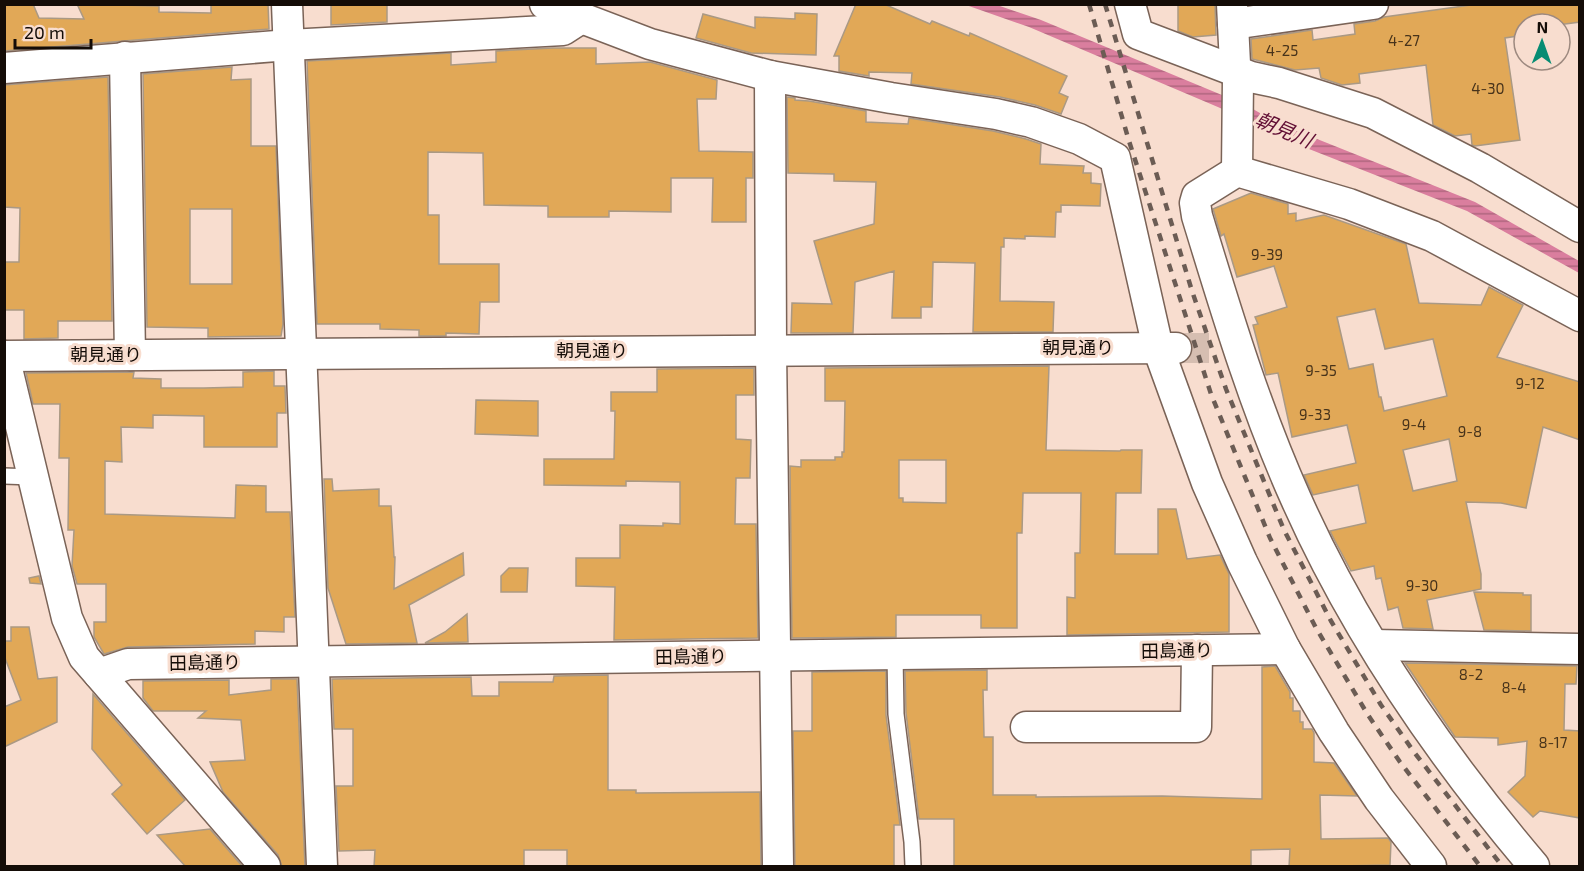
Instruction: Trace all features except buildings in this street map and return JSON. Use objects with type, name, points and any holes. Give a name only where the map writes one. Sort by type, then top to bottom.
[{"type":"street","points":[[287,4],[322,867]]},
{"type":"street","points":[[545,4],[650,44],[770,76],[1031,122],[1079,139],[1115,158],[1207,483],[1242,562],[1285,650],[1353,761],[1431,867]]},
{"type":"street","points":[[1130,4],[1138,34],[1237,75],[1280,83],[1373,113],[1480,168],[1580,227]]},
{"type":"street","points":[[1237,164],[1237,75],[1232,14],[1372,4]]},
{"type":"street","points":[[4,68],[289,45],[562,30],[580,19]]},
{"type":"street","points":[[126,57],[130,356]]},
{"type":"street","points":[[770,76],[778,867]]},
{"type":"street","points":[[1237,164],[1432,236],[1580,316]]},
{"type":"street","points":[[1237,164],[1202,191],[1195,203],[1229,348],[1296,500],[1338,584],[1403,693],[1484,807],[1534,867]]},
{"type":"street","name":"朝見通り","points":[[4,356],[1168,348]]},
{"type":"street","points":[[4,356],[19,477],[67,618],[84,657],[265,867]]},
{"type":"street","points":[[1374,645],[1580,649]]},
{"type":"street","points":[[1026,727],[1196,727],[1197,650]]},
{"type":"street","name":"田島通り","points":[[99,674],[128,664],[1285,650]]},
{"type":"lane","points":[[896,654],[896,714],[913,867]]},
{"type":"water","name":"朝見川","points":[[966,5],[997,5],[1041,20],[1246,105],[1277,123],[1475,202],[1579,261],[1579,273],[1467,211],[1309,149],[1232,113],[1029,27]]},
{"type":"tunnel","points":[[1179,348],[1220,348]]},
{"type":"railway","points":[[1089,4],[1129,141],[1211,394],[1270,538],[1316,628],[1368,715],[1400,762],[1480,866]]},
{"type":"railway","points":[[1105,4],[1192,291],[1226,389],[1284,530],[1331,621],[1381,705],[1414,752],[1502,866]]}]
